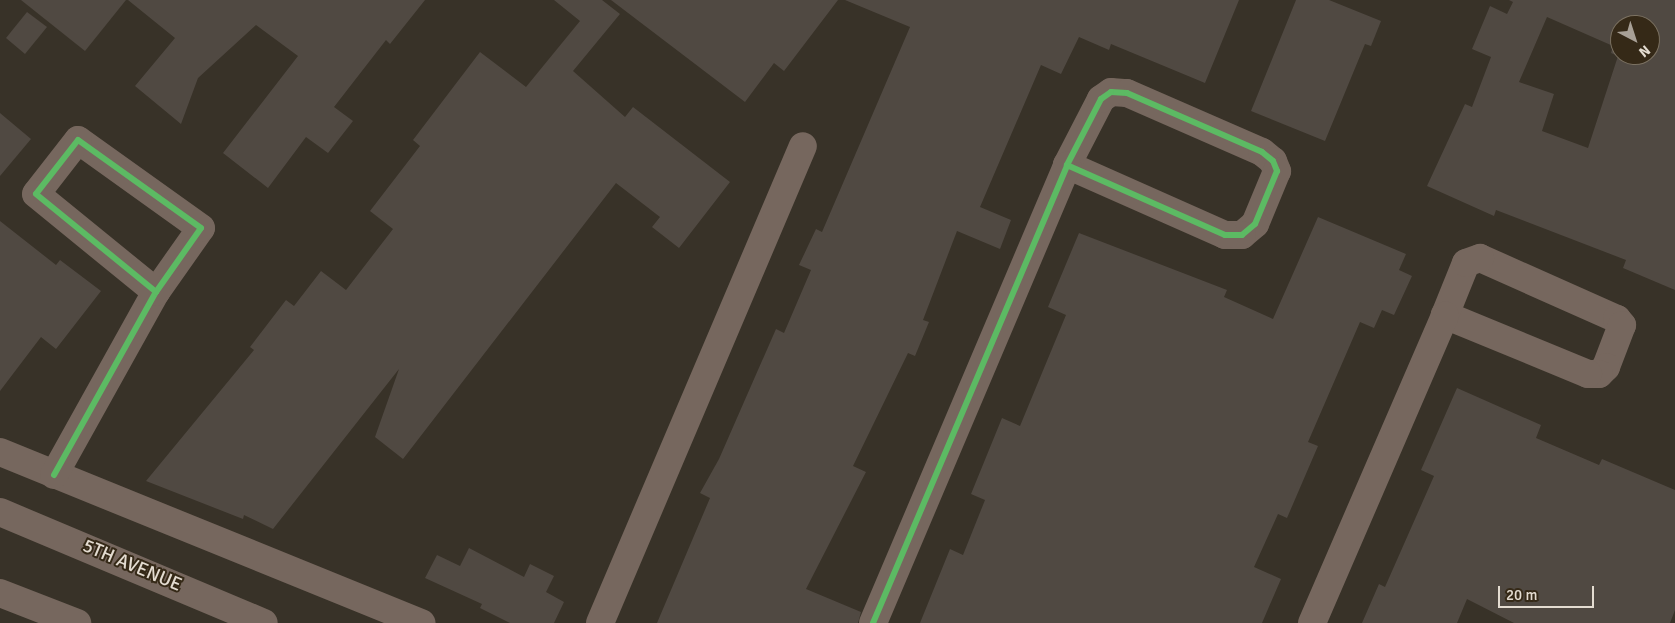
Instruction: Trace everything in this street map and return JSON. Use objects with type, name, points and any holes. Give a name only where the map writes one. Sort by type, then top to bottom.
[{"type":"street","points":[[873,623],[1067,165],[1101,98],[1111,92],[1127,93],[1262,152],[1276,171],[1255,224],[1242,236],[1225,236],[1067,165]]},
{"type":"street","points":[[54,475],[156,292],[201,228],[78,140],[36,194],[156,292]]},
{"type":"street","points":[[600,623],[803,146]]},
{"type":"street","points":[[1312,623],[1466,263],[1480,258],[1608,314],[1622,325],[1606,367],[1599,374],[1588,374],[1445,314]]},
{"type":"street","points":[[0,452],[422,623]]},
{"type":"street","name":"5TH AVENUE","points":[[0,512],[264,623]]},
{"type":"street","points":[[0,593],[77,623]]},
{"type":"building","points":[[21,0],[126,0],[85,51]]},
{"type":"building","points":[[128,0],[425,0],[390,44],[386,40],[334,107],[353,121],[328,153],[306,137],[268,188],[223,153],[298,56],[256,25],[198,78],[181,124],[135,86],[175,38]]},
{"type":"building","points":[[554,0],[602,0],[620,14],[573,71],[625,117],[633,107],[730,182],[679,248],[652,227],[660,217],[616,183],[403,459],[375,437],[399,369],[273,529],[244,515],[243,519],[146,481],[254,350],[250,347],[286,300],[294,306],[321,271],[346,290],[393,229],[370,211],[420,146],[413,140],[480,52],[526,87],[580,21]]},
{"type":"building","points":[[611,0],[838,0],[784,71],[774,63],[745,102]]},
{"type":"building","points":[[845,0],[1239,0],[1205,83],[1111,44],[1109,50],[1079,37],[1061,74],[1041,65],[980,207],[1011,220],[1000,249],[957,231],[923,320],[929,322],[915,356],[908,353],[853,466],[866,472],[806,589],[861,612],[858,623],[657,623],[710,498],[700,493],[719,459],[776,329],[784,333],[811,270],[799,265],[816,229],[822,232],[910,27]]},
{"type":"building","points":[[1296,0],[1329,0],[1381,21],[1371,46],[1365,44],[1325,141],[1251,111]]},
{"type":"building","points":[[1509,0],[1675,0],[1675,290],[1623,268],[1626,260],[1496,210],[1494,216],[1427,186],[1465,104],[1472,107],[1491,57],[1472,49],[1490,6],[1507,14],[1513,2]],"holes":[[[1610,15],[1660,15],[1660,65],[1615,65],[1588,148],[1542,131],[1554,94],[1519,82],[1547,17],[1610,45]]]},
{"type":"building","points":[[27,12],[47,27],[25,54],[6,38]]},
{"type":"building","points":[[0,113],[31,139],[0,176]]},
{"type":"building","points":[[1318,217],[1406,254],[1399,270],[1412,276],[1394,315],[1382,310],[1374,328],[1360,322],[1308,442],[1318,446],[1287,518],[1278,514],[1254,567],[1281,579],[1262,623],[920,623],[950,549],[963,555],[985,500],[971,494],[1002,418],[1020,426],[1066,315],[1048,307],[1079,233],[1227,290],[1224,297],[1273,319]]},
{"type":"building","points":[[0,221],[56,265],[60,260],[101,291],[56,349],[41,337],[0,391]]},
{"type":"building","points":[[1457,388],[1541,425],[1536,438],[1599,465],[1602,459],[1675,490],[1675,610],[1670,623],[1514,623],[1467,599],[1457,623],[1362,623],[1379,584],[1385,587],[1434,476],[1421,470]]},
{"type":"building","points":[[469,548],[524,577],[530,564],[554,576],[546,592],[564,602],[554,623],[510,623],[480,608],[482,604],[425,578],[437,555],[460,566]]},
{"type":"cycle path","points":[[1111,92],[1127,93],[1262,152],[1273,161],[1277,171],[1255,224],[1242,235],[1225,235],[1067,165],[1101,99],[1111,92]]},
{"type":"cycle path","points":[[54,475],[156,292],[201,228],[78,140],[36,194],[156,292]]},
{"type":"cycle path","points":[[873,623],[1067,165]]}]
